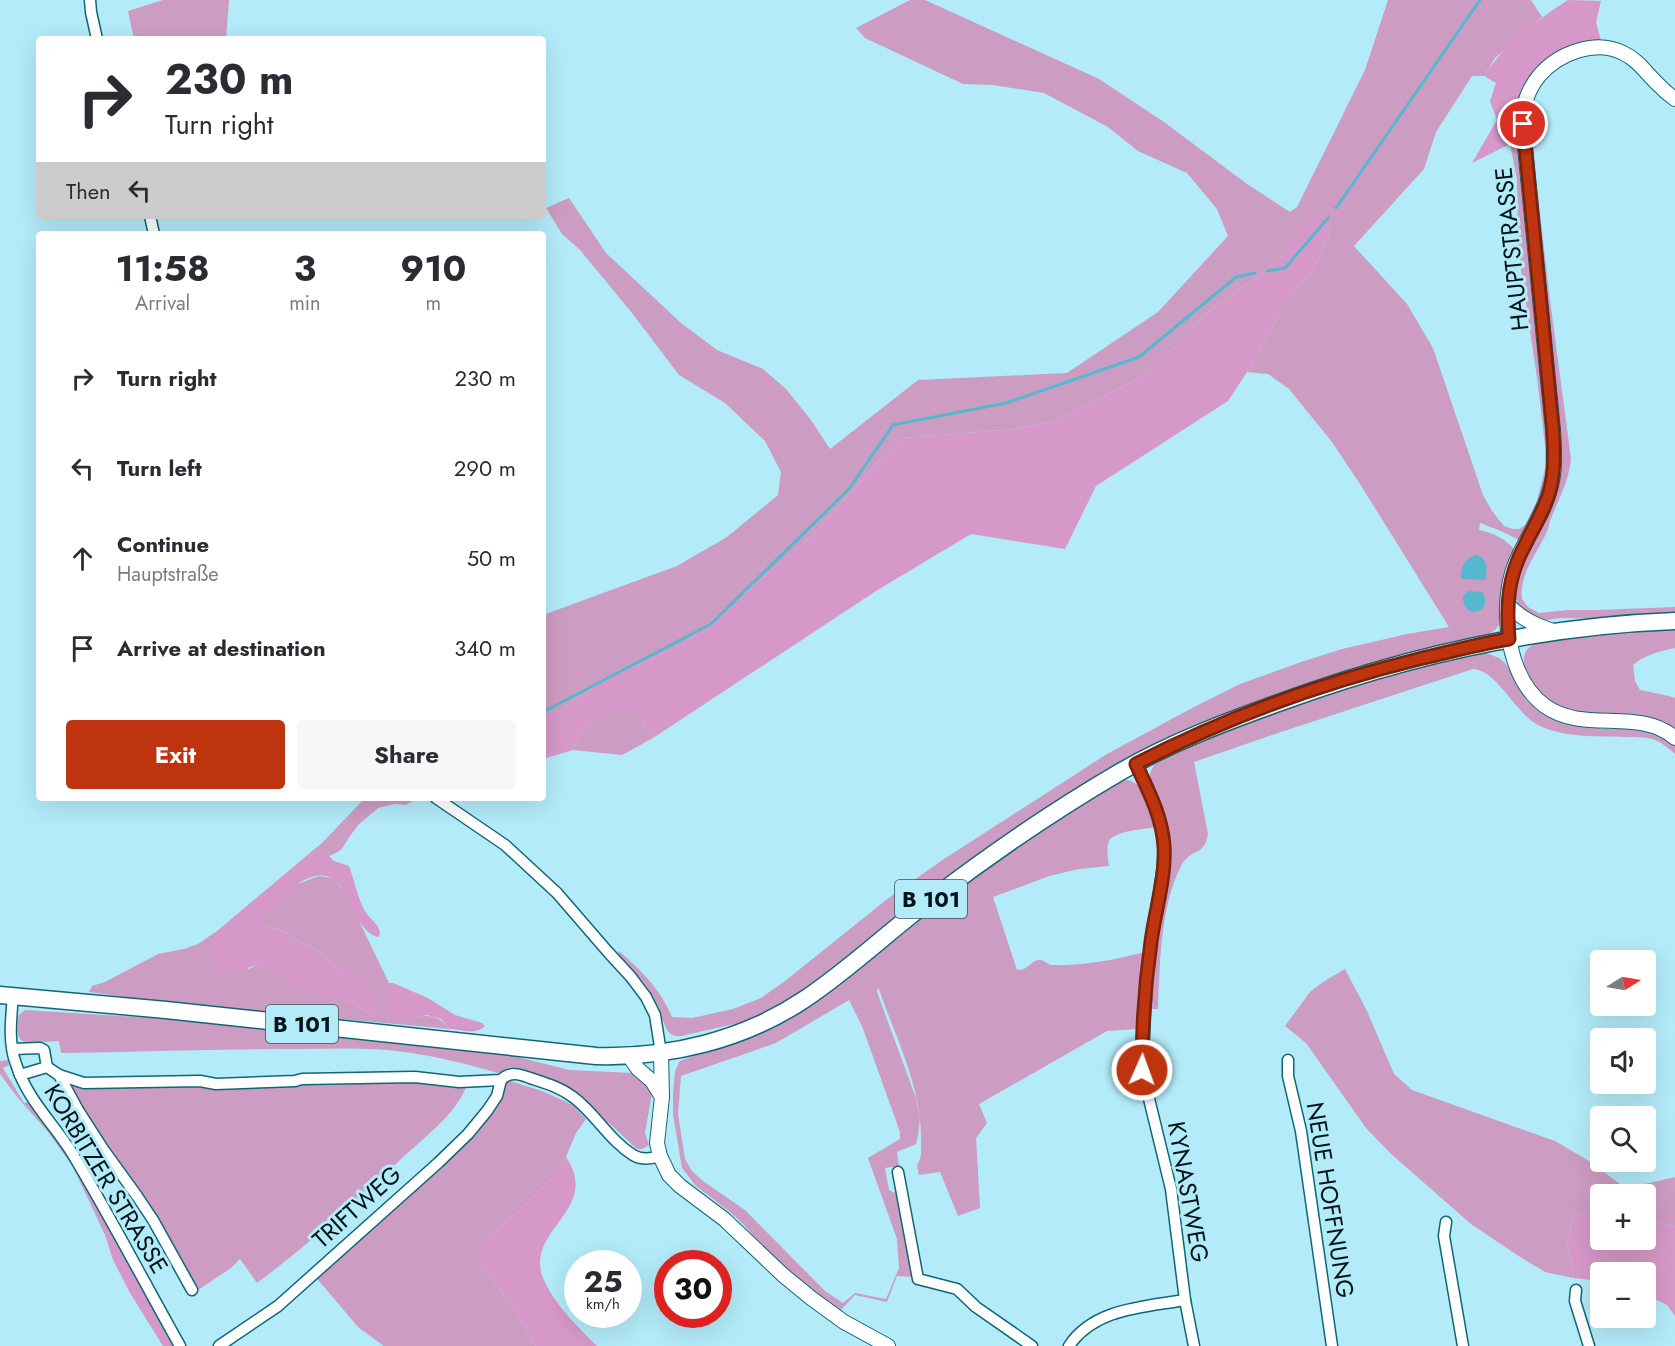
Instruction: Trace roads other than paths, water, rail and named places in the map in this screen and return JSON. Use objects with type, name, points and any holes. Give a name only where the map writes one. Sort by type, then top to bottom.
[{"type":"main road","name":"B 101","points":[[6,995],[596,1056],[661,1053],[721,1039],[784,1012],[825,984],[971,869],[1063,807],[1136,764],[1213,727],[1366,673],[1475,645],[1553,632],[1675,621]]},
{"type":"street","points":[[90,0],[96,36]]},
{"type":"street","name":"HAUPTSTRASSE","points":[[1675,99],[1630,56],[1613,49],[1592,48],[1567,55],[1539,76],[1530,91],[1523,111],[1554,458],[1547,499],[1511,576],[1508,605],[1509,639],[1518,670],[1536,698],[1552,710],[1572,718],[1636,722],[1657,728],[1675,738]]},
{"type":"street","points":[[1508,605],[1519,616],[1553,632]]},
{"type":"street","name":"KYNASTWEG","points":[[1136,764],[1156,810],[1164,846],[1147,977],[1142,1070],[1171,1189],[1185,1300],[1194,1346]]},
{"type":"street","points":[[440,801],[505,845],[557,893],[646,996],[657,1025],[661,1053],[662,1098],[657,1143],[669,1175],[724,1219],[783,1275],[844,1322],[888,1346]]},
{"type":"street","name":"KORBITZER STRASSE","points":[[6,995],[15,1062],[20,1075],[40,1111],[70,1150],[180,1346]]},
{"type":"street","points":[[13,1049],[40,1048],[46,1053],[47,1067],[58,1075],[84,1083],[200,1081],[216,1084],[295,1082],[302,1079],[415,1077],[459,1082],[501,1080],[513,1073],[522,1074],[572,1096],[632,1155],[646,1159],[660,1156]]},
{"type":"street","points":[[629,1056],[638,1069],[652,1081],[662,1098]]},
{"type":"street","name":"NEUE HOFFNUNG","points":[[1288,1060],[1288,1076],[1301,1131],[1332,1346]]},
{"type":"street","points":[[20,1075],[47,1067]]},
{"type":"street","points":[[58,1075],[103,1149],[153,1220],[192,1290]]},
{"type":"street","name":"TRIFTWEG","points":[[219,1346],[278,1306],[438,1163],[487,1112],[497,1096],[501,1080]]},
{"type":"street","points":[[898,1172],[918,1279],[957,1289],[976,1307],[1032,1346]]},
{"type":"street","points":[[1446,1222],[1444,1236],[1462,1346]]},
{"type":"street","points":[[1576,1290],[1575,1301],[1589,1346]]},
{"type":"street","points":[[1070,1346],[1086,1328],[1112,1313],[1185,1300]]},
{"type":"water","points":[[1477,555],[1485,561],[1486,579],[1461,579],[1464,564],[1469,558]]},
{"type":"water","points":[[1468,591],[1482,592],[1485,604],[1482,609],[1472,612],[1464,604],[1463,596]]},
{"type":"waterway","points":[[1336,208],[1480,0]]},
{"type":"waterway","points":[[1267,271],[1285,268],[1328,218]]},
{"type":"waterway","points":[[546,710],[711,624],[849,489],[893,425],[1006,403],[1139,357],[1236,277],[1255,273]]}]
